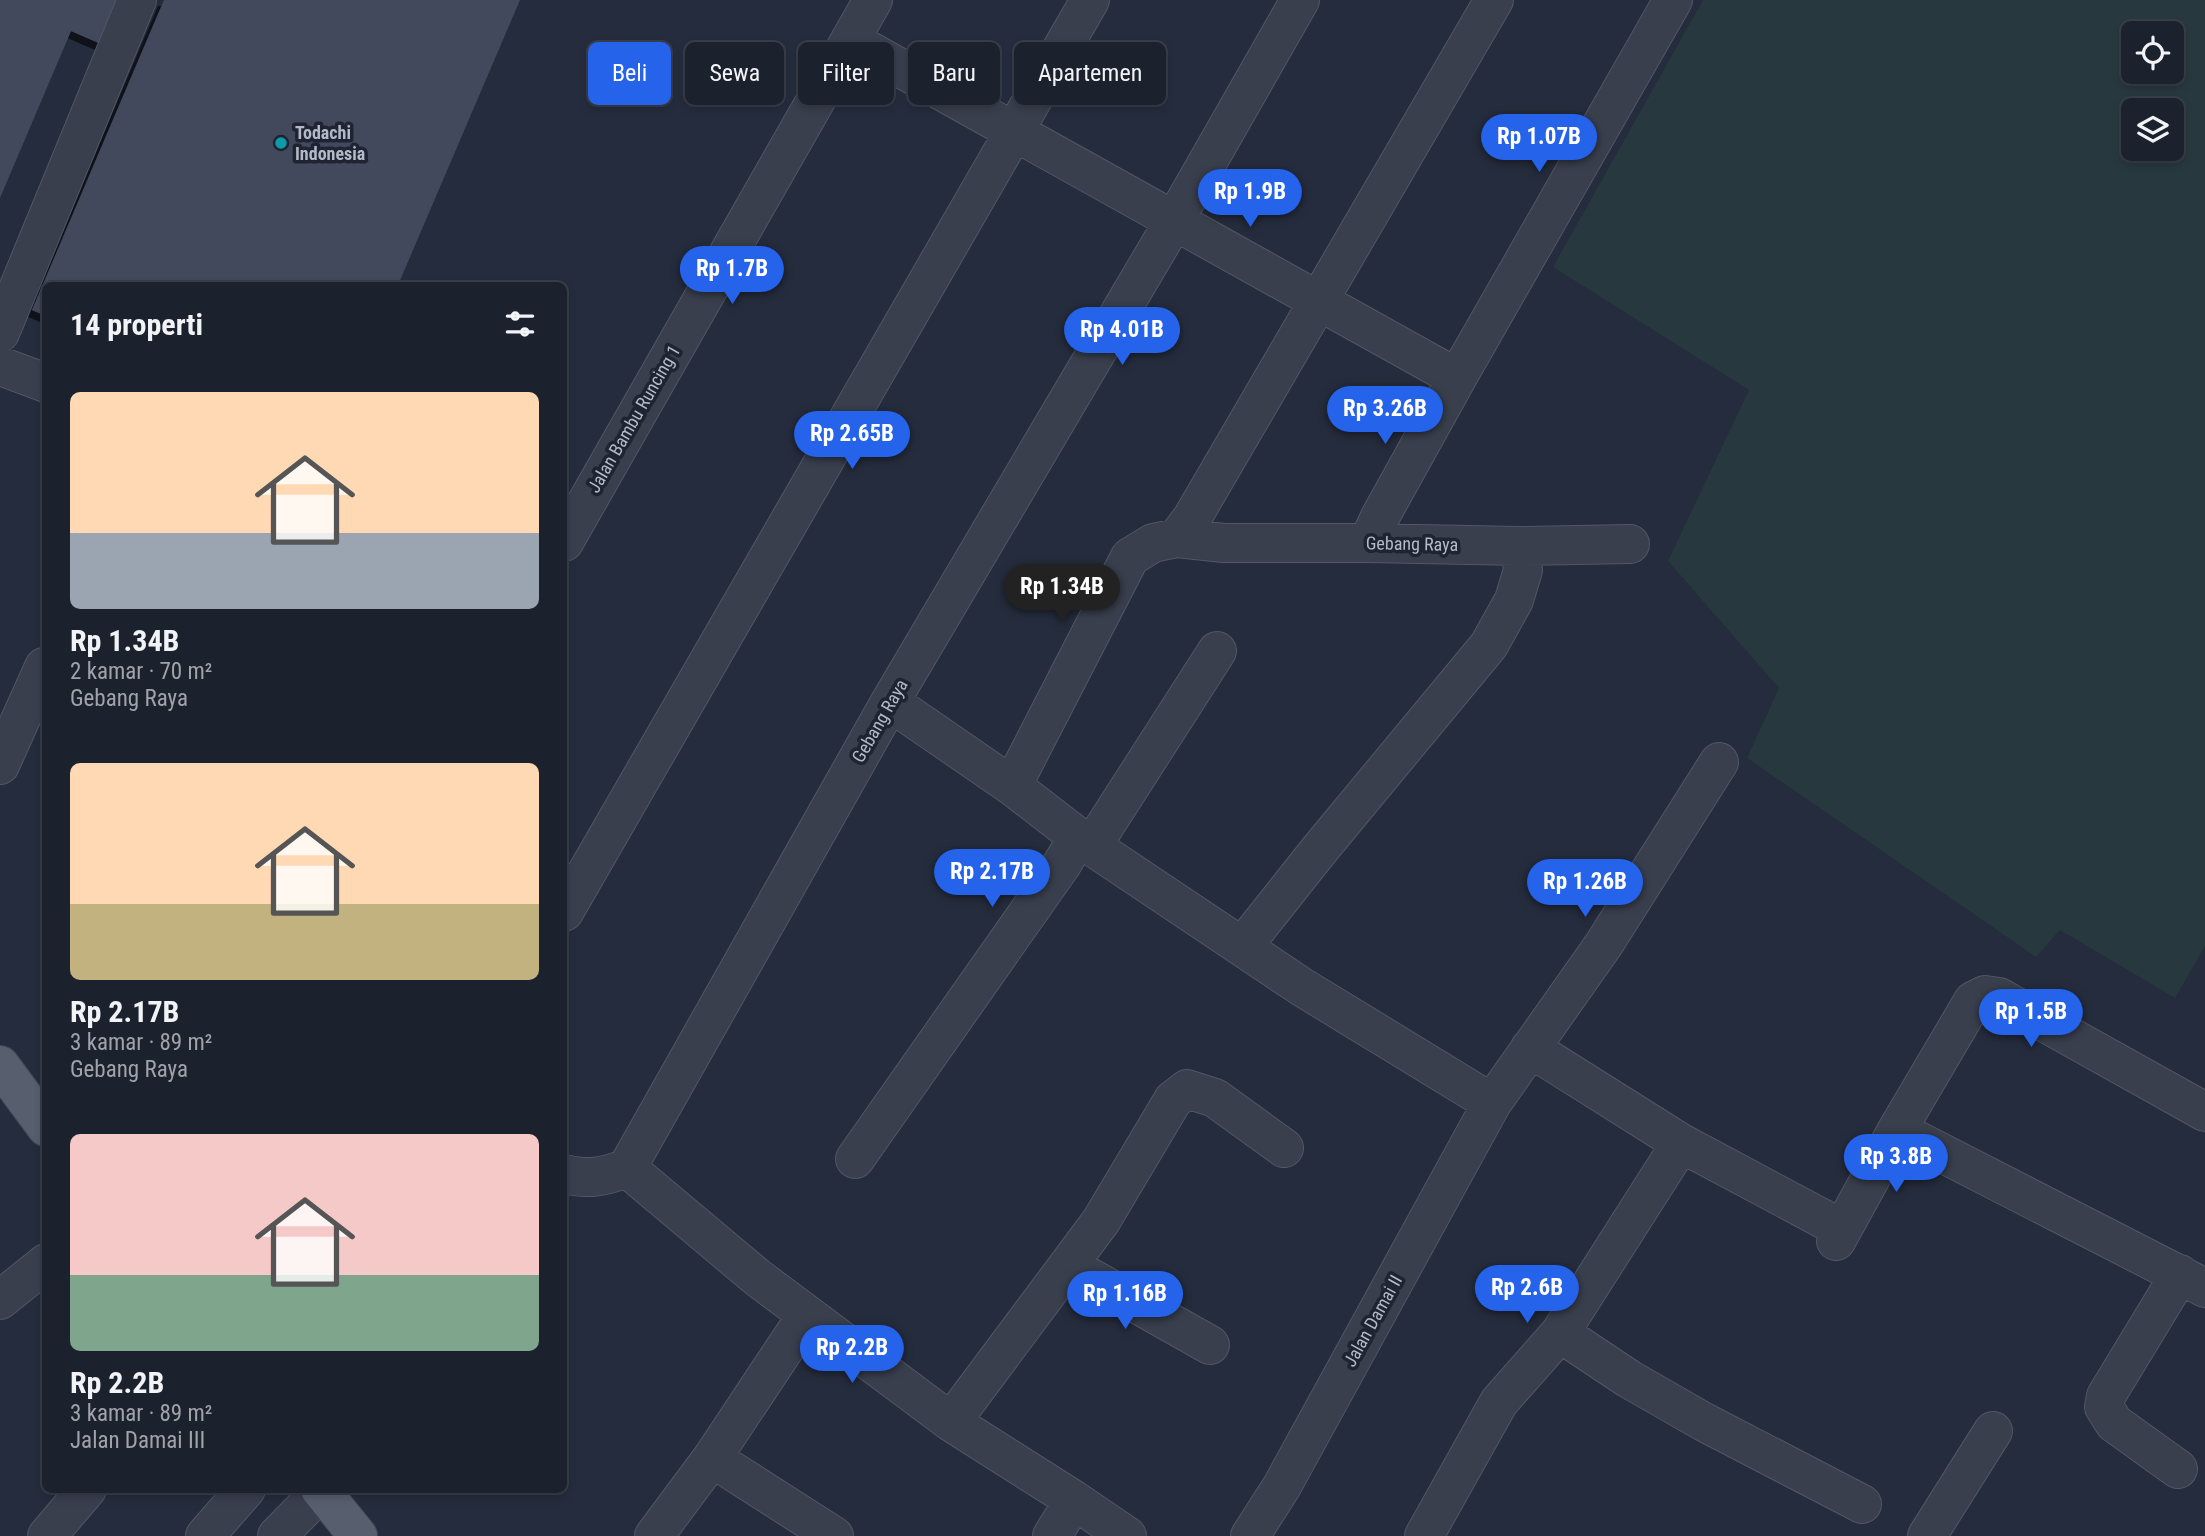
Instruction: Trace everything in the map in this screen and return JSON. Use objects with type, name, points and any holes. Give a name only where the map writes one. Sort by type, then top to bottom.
[{"type":"main road","points":[[0,1066],[42,1123]]},
{"type":"main road","points":[[322,1493],[358,1536]]},
{"type":"street","points":[[0,334],[137,0]]},
{"type":"street","name":"Jalan Bambu Runcing 1","points":[[567,537],[873,0]]},
{"type":"street","points":[[567,907],[1090,0]]},
{"type":"street","name":"Gebang Raya","points":[[626,1168],[890,702],[1174,221],[1300,0]]},
{"type":"street","points":[[1012,786],[1130,558],[1153,544],[1177,538],[1192,518],[1494,0]]},
{"type":"street","points":[[1368,542],[1457,378],[1673,0]]},
{"type":"street","points":[[850,40],[1457,378]]},
{"type":"street","points":[[0,366],[42,382]]},
{"type":"street","name":"Gebang Raya","points":[[1177,538],[1224,543],[1368,542],[1520,546],[1630,544]]},
{"type":"street","points":[[1243,946],[1489,645],[1514,600],[1523,570],[1520,546]]},
{"type":"street","points":[[855,1159],[1062,864],[1085,841],[1217,651]]},
{"type":"street","points":[[0,765],[42,671]]},
{"type":"street","points":[[890,702],[1012,786],[1085,841],[1302,987],[1492,1103]]},
{"type":"street","name":"Jalan Damai II","points":[[1250,1536],[1282,1486],[1492,1103],[1604,944],[1719,762]]},
{"type":"street","points":[[1530,1048],[1681,1143],[1839,1235],[1973,1001],[1985,995],[1999,997],[2205,1112]]},
{"type":"street","points":[[951,1422],[1101,1221],[1173,1100],[1187,1089],[1215,1098],[1284,1148]]},
{"type":"street","points":[[1897,1130],[2192,1281],[2106,1395],[2104,1407],[2114,1423],[2178,1469]]},
{"type":"street","points":[[1424,1536],[1499,1402],[1560,1333],[1681,1143]]},
{"type":"street","points":[[567,1175],[581,1178],[604,1177],[626,1168],[758,1278],[951,1422],[1127,1536]]},
{"type":"street","points":[[1068,1265],[1210,1345]]},
{"type":"street","points":[[0,1300],[42,1267]]},
{"type":"street","points":[[654,1536],[712,1458],[807,1315]]},
{"type":"street","points":[[1560,1333],[1629,1379],[1693,1416],[1862,1504]]},
{"type":"street","points":[[1927,1536],[1993,1431]]},
{"type":"street","points":[[712,1458],[834,1536]]},
{"type":"street","points":[[47,1536],[84,1493]]},
{"type":"street","points":[[205,1536],[243,1493]]},
{"type":"street","points":[[277,1536],[317,1493]]},
{"type":"street","points":[[1052,1536],[1074,1500]]},
{"type":"shaded area","points":[[1703,0],[2205,0],[2205,946],[2175,998],[2060,930],[2036,957],[1747,758],[1779,688],[1668,561],[1749,390],[1553,267]]},
{"type":"building","points":[[0,0],[120,0],[101,44],[71,31],[0,198]]},
{"type":"building","name":"Todachi Indonesia","points":[[164,0],[520,0],[399,282],[44,282]]},
{"type":"building","name":"Todachi Indonesia","points":[[42,287],[42,314],[32,310]]},
{"type":"place","name":"Todachi Indonesia","points":[[281,143]]}]
